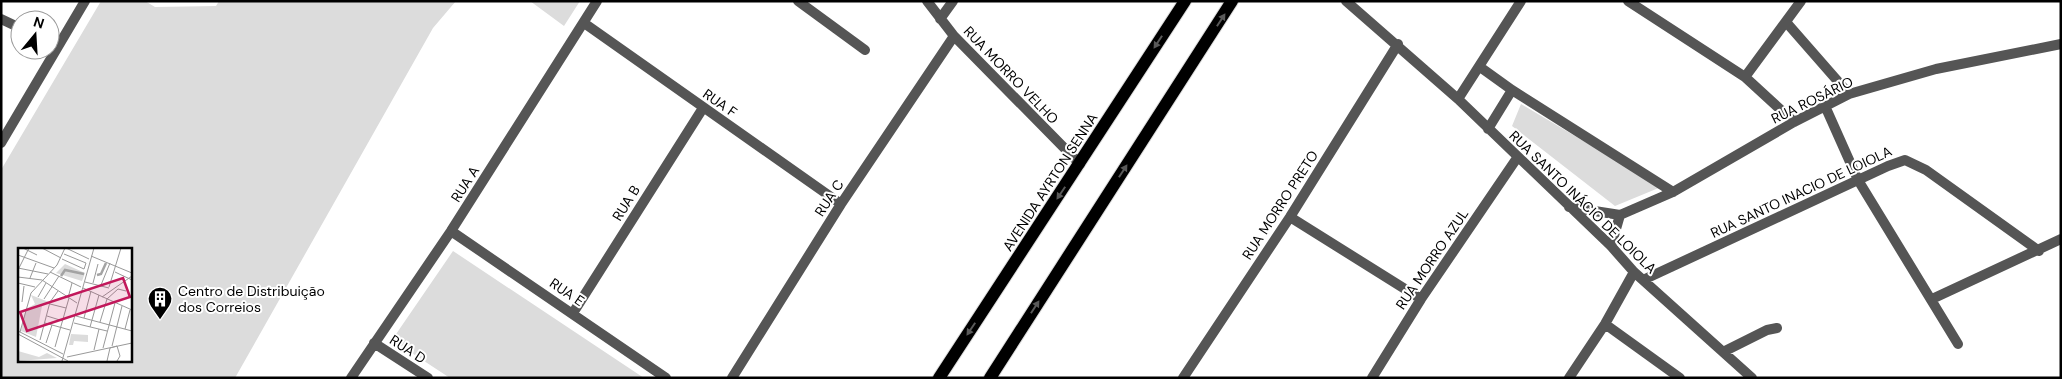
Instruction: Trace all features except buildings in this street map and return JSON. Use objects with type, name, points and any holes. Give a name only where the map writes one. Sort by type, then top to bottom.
[{"type":"main road","name":"AVENIDA AYRTON SENNA","points":[[939,378],[1185,1]]},
{"type":"main road","points":[[990,378],[1232,1]]},
{"type":"street","points":[[60,35],[85,1]]},
{"type":"street","name":"RUA A","points":[[351,378],[451,231],[597,1]]},
{"type":"street","points":[[798,1],[865,50]]},
{"type":"street","name":"RUA MORRO VELHO","points":[[927,1],[954,36],[1080,164]]},
{"type":"street","points":[[940,19],[953,1]]},
{"type":"street","points":[[1346,1],[1398,44]]},
{"type":"street","points":[[1458,99],[1521,1]]},
{"type":"street","points":[[1628,1],[1745,76],[1794,122]]},
{"type":"street","points":[[1745,76],[1801,1]]},
{"type":"street","points":[[1786,22],[1849,94]]},
{"type":"street","name":"RUA F","points":[[584,23],[841,204]]},
{"type":"street","name":"RUA C","points":[[732,378],[841,204],[954,36]]},
{"type":"street","name":"RUA SANTO INÁCIO DE LOIOLA","points":[[1398,44],[1611,246],[1634,272],[1752,378]]},
{"type":"street","name":"RUA MORRO PRETO","points":[[1183,378],[1290,217],[1398,44]]},
{"type":"street","name":"RUA ROSÁRIO","points":[[1620,215],[1673,192],[1794,122],[1849,94],[1936,69],[2061,44]]},
{"type":"street","points":[[1,143],[5,128],[44,60]]},
{"type":"street","points":[[1480,67],[1512,90],[1673,192]]},
{"type":"street","points":[[1488,129],[1512,90]]},
{"type":"street","points":[[1825,106],[1858,180],[1958,344]]},
{"type":"street","name":"RUA B","points":[[573,313],[703,108]]},
{"type":"street","name":"RUA MORRO AZUL","points":[[1372,378],[1421,299],[1517,158]]},
{"type":"street","name":"RUA SANTO INACIO DE LOIOLA","points":[[1643,280],[1897,162],[1905,160],[1912,162],[2039,251]]},
{"type":"street","points":[[1569,207],[1620,215],[1611,246]]},
{"type":"street","points":[[1290,217],[1421,299]]},
{"type":"street","name":"RUA E","points":[[451,231],[666,378]]},
{"type":"street","points":[[1932,299],[2039,251],[2061,239]]},
{"type":"street","points":[[1569,378],[1604,324],[1634,272]]},
{"type":"street","points":[[1604,324],[1680,378]]},
{"type":"street","points":[[1723,352],[1767,330],[1777,328]]},
{"type":"street","name":"RUA D","points":[[374,343],[428,378]]},
{"type":"shaded area","points":[[101,1],[145,1],[155,7],[216,6],[219,1],[456,1],[433,28],[235,378],[1,378],[1,170]]},
{"type":"shaded area","points":[[530,1],[580,1],[564,26]]},
{"type":"shaded area","points":[[1521,104],[1661,187],[1615,206],[1512,126]]},
{"type":"shaded area","points":[[453,251],[644,378],[450,378],[392,340]]},
{"type":"place","name":"Centro de Distribuição dos Correios","points":[[160,320]]}]
